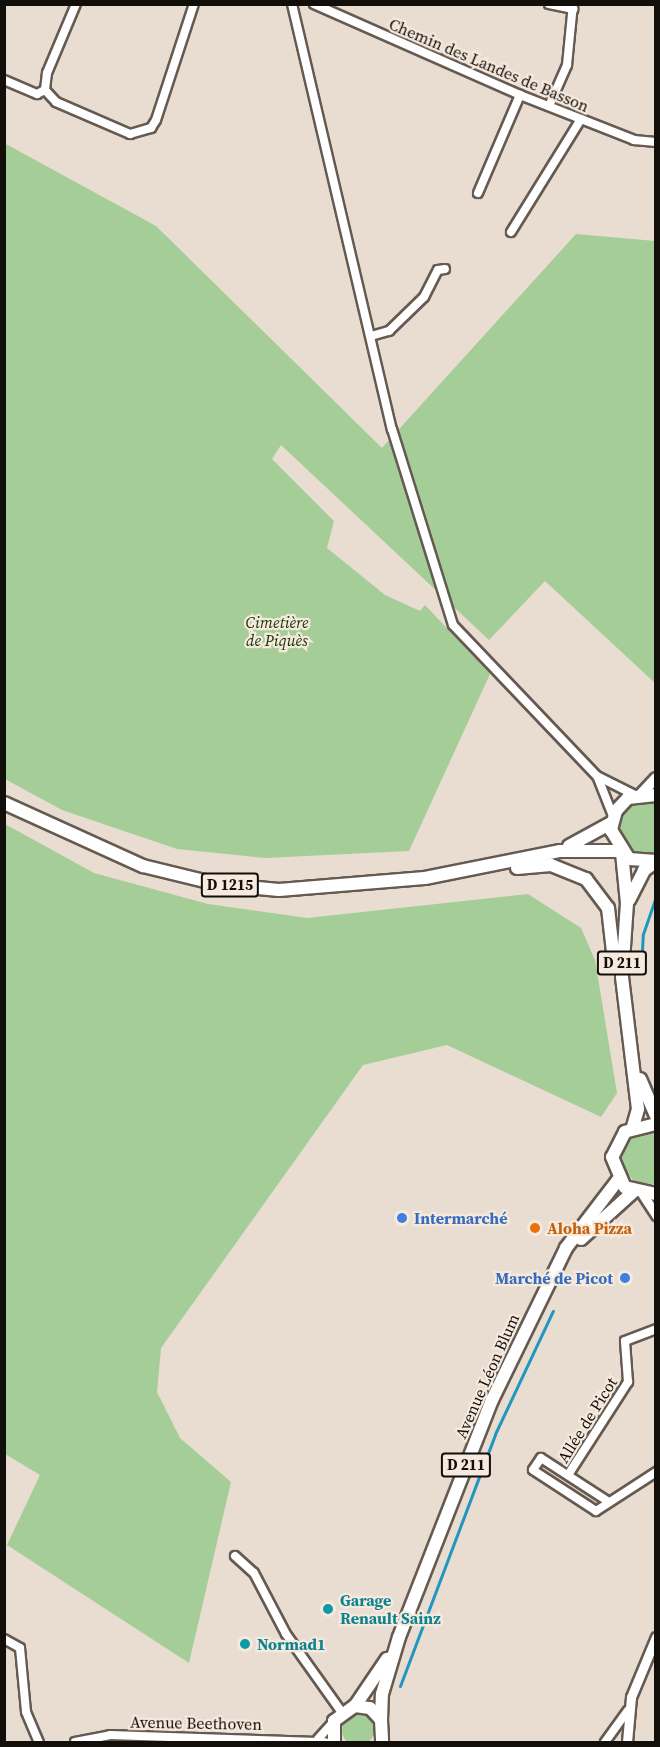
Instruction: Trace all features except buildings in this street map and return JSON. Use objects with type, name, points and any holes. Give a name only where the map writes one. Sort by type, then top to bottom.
[{"type":"main road","points":[[656,778],[612,820],[621,852],[638,862],[656,861]]},
{"type":"main road","points":[[638,794],[656,795]]},
{"type":"main road","name":"D 1215","points":[[4,803],[101,850],[217,884],[342,889],[471,870],[560,851],[621,852]]},
{"type":"main road","name":"D 1215","points":[[560,851],[612,820]]},
{"type":"main road","name":"D 211","points":[[621,852],[627,903],[622,977],[625,1023],[638,1108],[633,1126]]},
{"type":"main road","name":"D 211","points":[[627,903],[644,870],[656,861]]},
{"type":"main road","points":[[471,870],[551,865],[572,871],[600,892],[613,924],[614,977],[625,1023]]},
{"type":"main road","name":"D 211","points":[[631,1055],[656,1116]]},
{"type":"main road","points":[[644,1193],[618,1180],[613,1148],[633,1126],[656,1124]]},
{"type":"main road","name":"Avenue Léon Blum","points":[[382,1743],[382,1694],[399,1637],[492,1400],[541,1296],[575,1235],[618,1180]]},
{"type":"main road","name":"Avenue Léon Blum","points":[[541,1296],[581,1239],[644,1193]]},
{"type":"main road","name":"Avenue Léon Blum","points":[[355,1706],[371,1689],[399,1637]]},
{"type":"main road","points":[[334,1743],[337,1716],[355,1706],[370,1708],[381,1719]]},
{"type":"street","points":[[76,4],[47,73],[45,90],[56,102],[130,134],[151,128],[178,67],[176,48],[194,4]]},
{"type":"street","points":[[292,4],[393,429],[453,625],[597,777],[638,794]]},
{"type":"street","name":"Chemin des Landes de Basson","points":[[314,4],[520,95],[634,140],[656,142]]},
{"type":"street","points":[[549,4],[573,7],[567,65],[549,106]]},
{"type":"street","points":[[4,80],[37,94],[45,90]]},
{"type":"street","points":[[478,193],[520,95]]},
{"type":"street","points":[[511,232],[581,119]]},
{"type":"street","points":[[371,336],[389,331],[424,297],[438,270],[445,269]]},
{"type":"street","points":[[597,777],[612,820]]},
{"type":"street","points":[[644,1193],[655,1213]]},
{"type":"street","name":"Allée de Picot","points":[[568,1475],[628,1382],[625,1341],[656,1329]]},
{"type":"street","name":"Allée de Picot","points":[[609,1502],[541,1458],[533,1470],[596,1511],[656,1472]]},
{"type":"street","points":[[235,1556],[254,1573],[286,1634],[337,1716]]},
{"type":"street","points":[[605,1743],[628,1710],[656,1637]]},
{"type":"street","points":[[4,1639],[20,1648],[26,1712],[39,1743]]},
{"type":"street","points":[[627,1743],[628,1710]]},
{"type":"street","name":"Avenue Beethoven","points":[[75,1743],[110,1735],[321,1741],[337,1716]]},
{"type":"green space","name":"Cimetière de Piquès","points":[[4,143],[156,226],[382,448],[576,234],[655,241],[655,683],[545,581],[489,640],[281,445],[272,459],[334,521],[327,548],[385,595],[420,611],[425,605],[490,674],[409,851],[265,858],[177,849],[62,810],[5,779]]},
{"type":"green space","points":[[646,799],[655,801],[655,855],[646,857],[621,844],[616,826],[628,804],[643,805]]},
{"type":"green space","points":[[5,824],[94,873],[208,904],[307,918],[528,894],[581,928],[595,960],[617,1093],[601,1117],[447,1045],[363,1065],[161,1348],[157,1392],[180,1438],[231,1482],[189,1663],[7,1545],[40,1475],[5,1454]]},
{"type":"green space","points":[[655,1133],[655,1184],[636,1183],[624,1170],[621,1153],[631,1138]]},
{"type":"green space","points":[[358,1714],[369,1719],[374,1730],[369,1741],[358,1746],[347,1741],[342,1730],[347,1719]]},
{"type":"waterway","points":[[641,969],[643,934],[656,897]]},
{"type":"waterway","points":[[400,1686],[495,1434],[553,1311]]},
{"type":"place","name":"Intermarché","points":[[402,1218]]},
{"type":"place","name":"Aloha Pizza","points":[[535,1228]]},
{"type":"place","name":"Marché de Picot","points":[[625,1278]]},
{"type":"place","name":"Garage Renault Sainz","points":[[328,1609]]},
{"type":"place","name":"Normad1","points":[[245,1644]]}]
